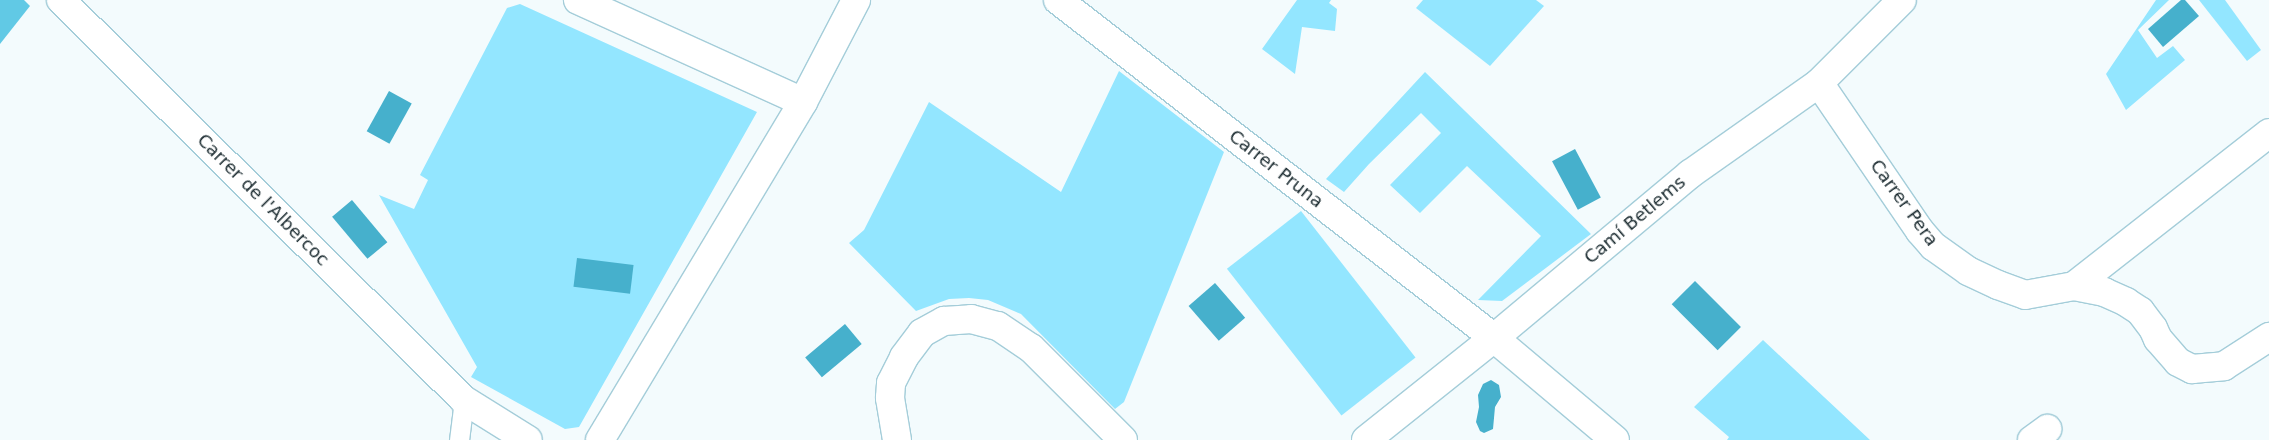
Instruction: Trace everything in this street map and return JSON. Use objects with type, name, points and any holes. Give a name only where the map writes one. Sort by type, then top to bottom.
[{"type":"street","name":"Carrer de l'Albercoc","points":[[61,0],[464,400],[494,421],[528,440]]},
{"type":"street","points":[[578,0],[803,102]]},
{"type":"street","points":[[600,440],[803,102],[856,0]]},
{"type":"street","name":"Carrer Pruna","points":[[1058,0],[1494,338],[1615,440]]},
{"type":"street","name":"Camí Betlems","points":[[1366,440],[1494,338],[1690,174],[1820,84],[1902,0]]},
{"type":"street","name":"Carrer Pera","points":[[1820,84],[1920,231],[1933,246],[1953,262],[1998,286],[2025,294],[2074,286],[2104,292],[2126,302],[2140,312],[2166,349],[2178,362],[2192,369],[2224,366],[2269,337]]},
{"type":"street","name":"Carrer Pera","points":[[2074,286],[2269,132]]},
{"type":"street","points":[[898,440],[890,398],[892,383],[904,357],[922,333],[944,322],[971,319],[998,326],[1031,348],[1123,440]]},
{"type":"lane","points":[[459,440],[464,400]]},
{"type":"shaded area","points":[[0,0],[24,0],[30,6],[0,44]]},
{"type":"shaded area","points":[[1297,0],[1331,0],[1329,3],[1337,9],[1335,31],[1302,27],[1295,74],[1262,49]]},
{"type":"shaded area","points":[[1423,0],[1536,0],[1544,6],[1490,66],[1416,8]]},
{"type":"shaded area","points":[[2156,0],[2169,0],[2138,30],[2157,58],[2173,46],[2185,60],[2126,110],[2106,74]]},
{"type":"shaded area","points":[[2181,0],[2185,0],[2199,16],[2163,47],[2148,29]]},
{"type":"shaded area","points":[[2199,0],[2225,0],[2261,50],[2247,61]]},
{"type":"shaded area","points":[[520,4],[757,112],[579,427],[565,429],[471,377],[477,367],[379,195],[414,209],[428,180],[420,175],[507,8]]},
{"type":"shaded area","points":[[1119,71],[1224,152],[1124,402],[1115,409],[1021,314],[988,300],[969,298],[949,299],[916,311],[849,243],[864,230],[929,102],[1061,192]]},
{"type":"shaded area","points":[[1425,72],[1591,234],[1502,301],[1478,300],[1541,236],[1467,166],[1420,213],[1390,185],[1441,133],[1421,113],[1369,164],[1344,192],[1326,179]]},
{"type":"shaded area","points":[[389,91],[412,104],[389,144],[367,131]]},
{"type":"shaded area","points":[[1575,149],[1601,198],[1578,210],[1552,161]]},
{"type":"shaded area","points":[[352,200],[387,242],[367,259],[332,217]]},
{"type":"shaded area","points":[[1301,211],[1416,358],[1341,415],[1227,269]]},
{"type":"shaded area","points":[[577,258],[634,265],[630,294],[573,287]]},
{"type":"shaded area","points":[[1695,281],[1741,327],[1718,350],[1672,304]]},
{"type":"shaded area","points":[[1215,283],[1245,318],[1219,341],[1189,306]]},
{"type":"shaded area","points":[[845,324],[862,344],[822,377],[805,357]]},
{"type":"shaded area","points":[[1763,340],[1870,440],[1727,440],[1729,437],[1694,407]]},
{"type":"shaded area","points":[[1491,380],[1499,385],[1501,397],[1495,407],[1493,429],[1484,433],[1480,431],[1476,422],[1479,407],[1478,395],[1483,384]]}]
